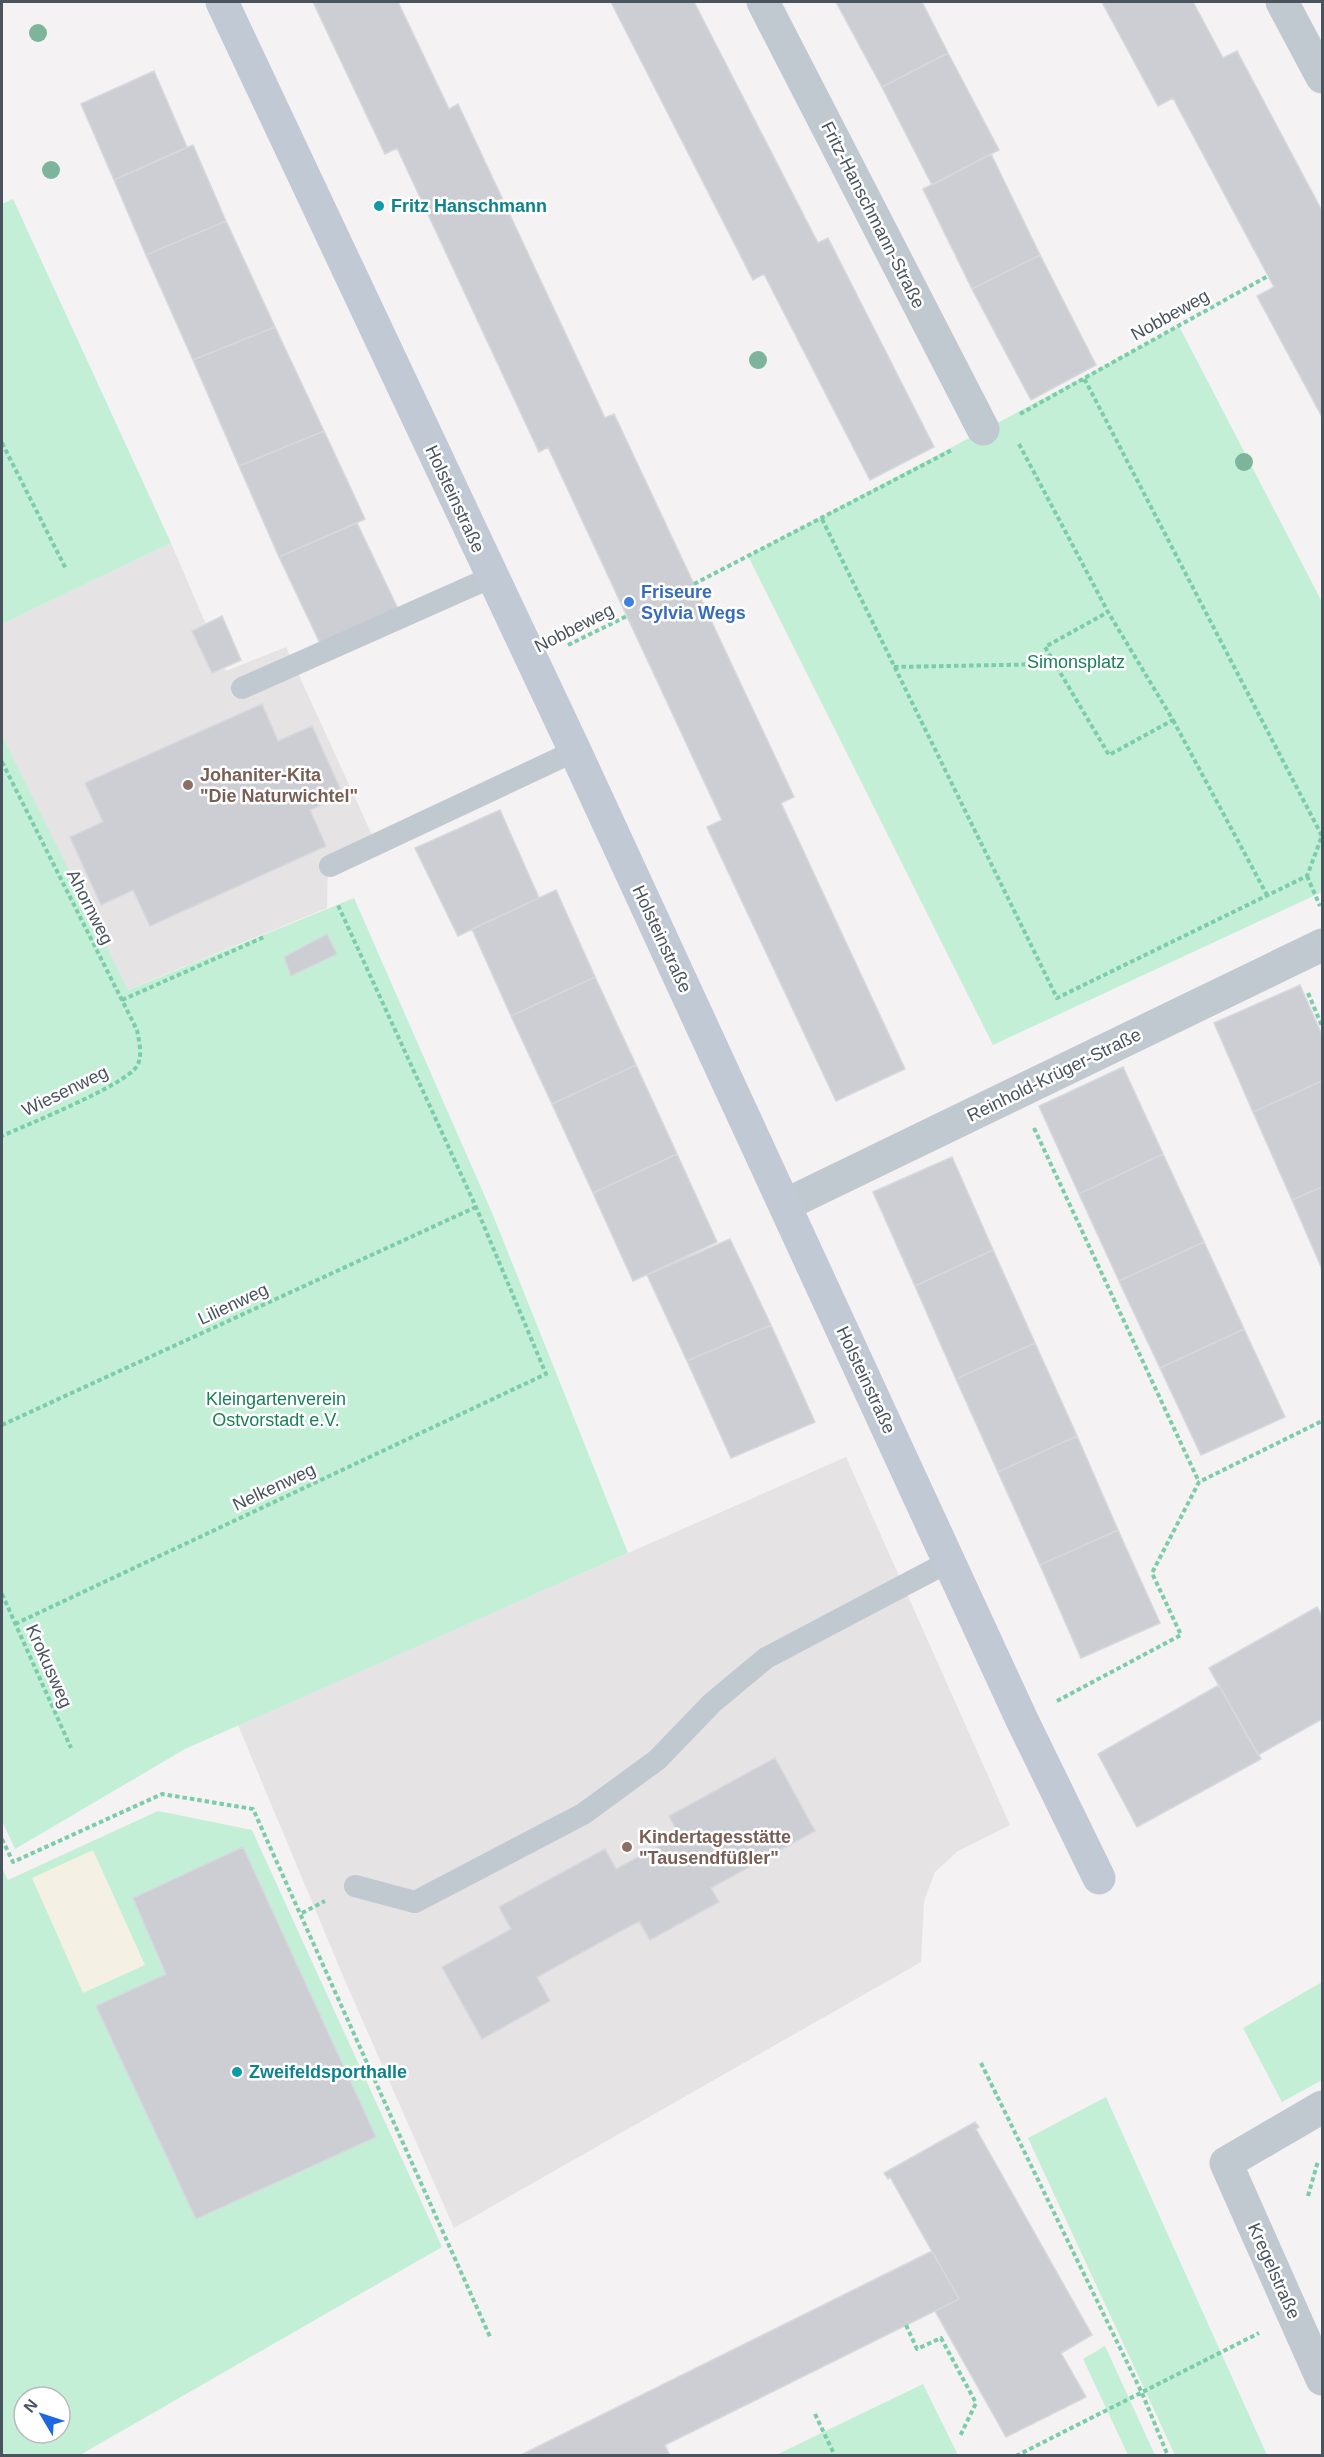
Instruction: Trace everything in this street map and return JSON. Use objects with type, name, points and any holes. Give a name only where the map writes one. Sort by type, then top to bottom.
[{"type":"street","name":"Holsteinstraße","points":[[222,2],[575,751],[1022,1720],[1099,1878]]},
{"type":"street","name":"Fritz-Hanschmann-Straße","points":[[763,2],[983,429]]},
{"type":"street","points":[[1282,2],[1323,77]]},
{"type":"street","name":"Reinhold-Krüger-Straße","points":[[785,1205],[1323,945]]},
{"type":"street","name":"Kregelstraße","points":[[1323,2107],[1226,2163],[1323,2379]]},
{"type":"lane","points":[[242,688],[492,577]]},
{"type":"lane","points":[[330,866],[575,751]]},
{"type":"lane","points":[[356,1886],[415,1902],[583,1814],[657,1760],[712,1703],[766,1658],[950,1562]]},
{"type":"path","name":"Nobbeweg","points":[[1268,276],[1084,378],[1322,836],[1307,876]]},
{"type":"path","points":[[1018,442],[1108,612],[1173,720],[1267,895]]},
{"type":"path","points":[[2,443],[66,569]]},
{"type":"path","points":[[694,584],[822,519],[1057,998],[1307,876],[1323,911]]},
{"type":"path","points":[[1108,612],[1045,647],[1109,755],[1173,720]]},
{"type":"path","name":"Nobbeweg","points":[[533,664],[627,616]]},
{"type":"path","points":[[894,667],[1055,664]]},
{"type":"path","name":"Ahornweg","points":[[2,762],[137,1029],[141,1050],[137,1066]]},
{"type":"path","points":[[337,903],[476,1207]]},
{"type":"path","points":[[122,1000],[264,937]]},
{"type":"path","name":"Wiesenweg","points":[[2,1136],[118,1081],[137,1066]]},
{"type":"path","points":[[1018,1092],[1199,1482]]},
{"type":"path","name":"Nelkenweg","points":[[15,1624],[546,1374],[476,1207]]},
{"type":"path","name":"Lilienweg","points":[[2,1425],[476,1207]]},
{"type":"path","points":[[1022,1720],[1181,1635],[1152,1573],[1199,1482],[1323,1421]]},
{"type":"path","name":"Krokusweg","points":[[2,1594],[71,1748]]},
{"type":"path","points":[[2,1839],[13,1862],[162,1794],[253,1809],[491,2338]]},
{"type":"path","points":[[981,2063],[1142,2393],[1168,2456]]},
{"type":"path","points":[[1308,2196],[1318,2161]]},
{"type":"path","points":[[1016,2456],[1294,2315]]},
{"type":"path","points":[[906,2325],[917,2349],[941,2338],[976,2403],[960,2436]]},
{"type":"path","points":[[814,2414],[835,2456]]},
{"type":"shaded area","name":"Johaniter-Kita \"Die Naturwichtel\"","points":[[171,543],[226,671],[286,647],[372,835],[328,858],[327,908],[127,990],[2,735],[2,624]]},
{"type":"shaded area","name":"Kindertagesstätte \"Tausendfüßler\"","points":[[846,1457],[1010,1825],[958,1851],[935,1872],[924,1901],[921,1962],[454,2228],[346,1983],[238,1725]]},
{"type":"green space","points":[[13,199],[171,543],[2,624],[2,204]]},
{"type":"green space","name":"Simonsplatz","points":[[1179,326],[1322,602],[1322,892],[993,1045],[748,556]]},
{"type":"green space","name":"Kleingartenverein Ostvorstadt e.V.","points":[[2,735],[128,990],[354,898],[493,1215],[628,1553],[185,1749],[15,1849],[2,1821]]},
{"type":"green space","points":[[158,1811],[252,1830],[442,2247],[80,2455],[2,2455],[2,1868],[8,1880]]},
{"type":"green space","points":[[1322,1982],[1322,2080],[1282,2102],[1243,2028]]},
{"type":"green space","points":[[1106,2097],[1267,2455],[1175,2455],[1028,2138]]},
{"type":"green space","points":[[1105,2346],[1155,2455],[1128,2455],[1083,2359]]},
{"type":"green space","points":[[923,2384],[958,2455],[776,2455]]},
{"type":"sand","points":[[93,1850],[145,1965],[83,1993],[32,1878]]},
{"type":"building","points":[[313,2],[398,2],[449,109],[458,104],[605,418],[614,414],[794,797],[781,803],[905,1069],[836,1101],[707,827],[722,820],[548,447],[539,452],[397,148],[385,154]]},
{"type":"building","points":[[611,2],[694,2],[818,243],[828,238],[934,447],[870,480],[764,274],[753,280]]},
{"type":"building","points":[[836,2],[922,2],[948,53],[882,87]]},
{"type":"building","points":[[1102,2],[1193,2],[1223,58],[1237,51],[1322,211],[1322,417],[1257,296],[1274,287],[1173,98],[1158,106]]},
{"type":"building","points":[[948,53],[999,150],[932,185],[882,87]]},
{"type":"building","points":[[154,71],[187,147],[114,180],[81,104]]},
{"type":"building","points":[[193,145],[226,221],[146,255],[114,180]]},
{"type":"building","points":[[991,154],[1040,255],[972,289],[923,189]]},
{"type":"building","points":[[226,221],[275,327],[193,360],[146,255]]},
{"type":"building","points":[[1040,255],[1096,365],[1031,400],[972,289]]},
{"type":"building","points":[[275,327],[324,431],[239,466],[193,360]]},
{"type":"building","points":[[324,431],[365,519],[279,557],[239,466]]},
{"type":"building","points":[[357,523],[399,611],[320,643],[279,557]]},
{"type":"building","points":[[222,616],[241,660],[212,673],[192,631]]},
{"type":"building","points":[[262,704],[278,741],[312,726],[343,795],[310,810],[326,846],[150,926],[133,890],[101,905],[70,837],[103,822],[85,783]]},
{"type":"building","points":[[500,810],[539,898],[458,936],[415,848]]},
{"type":"building","points":[[556,890],[595,977],[511,1016],[472,929]]},
{"type":"building","points":[[327,934],[337,954],[291,976],[284,957]]},
{"type":"building","points":[[595,977],[636,1065],[552,1104],[511,1016]]},
{"type":"building","points":[[1300,985],[1322,1035],[1322,1081],[1253,1112],[1214,1023]]},
{"type":"building","points":[[636,1065],[677,1154],[593,1193],[552,1104]]},
{"type":"building","points":[[1123,1067],[1163,1154],[1079,1194],[1039,1106]]},
{"type":"building","points":[[1322,1081],[1322,1187],[1292,1200],[1253,1112]]},
{"type":"building","points":[[677,1154],[717,1242],[633,1281],[593,1193]]},
{"type":"building","points":[[1163,1154],[1204,1242],[1119,1281],[1079,1194]]},
{"type":"building","points":[[952,1157],[993,1250],[915,1286],[873,1192]]},
{"type":"building","points":[[1322,1187],[1322,1269],[1292,1200]]},
{"type":"building","points":[[730,1239],[771,1325],[687,1361],[647,1275]]},
{"type":"building","points":[[1204,1242],[1244,1329],[1160,1368],[1119,1281]]},
{"type":"building","points":[[993,1250],[1035,1343],[956,1379],[915,1286]]},
{"type":"building","points":[[771,1325],[815,1422],[731,1458],[687,1361]]},
{"type":"building","points":[[1244,1329],[1285,1417],[1201,1455],[1160,1368]]},
{"type":"building","points":[[1035,1343],[1077,1436],[998,1472],[956,1379]]},
{"type":"building","points":[[1077,1436],[1118,1530],[1040,1565],[998,1472]]},
{"type":"building","points":[[1118,1530],[1160,1623],[1081,1658],[1040,1565]]},
{"type":"building","points":[[1317,1607],[1322,1616],[1322,1719],[1258,1755],[1209,1668]]},
{"type":"building","points":[[1219,1685],[1261,1759],[1137,1827],[1098,1754]]},
{"type":"building","points":[[775,1758],[815,1831],[711,1888],[719,1902],[650,1940],[639,1921],[537,1977],[550,2001],[482,2039],[442,1967],[511,1929],[499,1907],[605,1849],[616,1869],[679,1835],[669,1816]]},
{"type":"building","name":"Zweifeldsporthalle","points":[[243,1847],[376,2137],[196,2219],[96,2006],[166,1974],[133,1898]]},
{"type":"building","points":[[975,2122],[979,2127],[976,2129],[1092,2335],[1061,2353],[1086,2397],[1006,2437],[935,2311],[959,2299],[890,2177],[888,2179],[884,2173]]},
{"type":"building","points":[[932,2251],[959,2299],[665,2445],[670,2456],[519,2456]]},
{"type":"place","name":"Fritz Hanschmann","points":[[379,206]]},
{"type":"place","name":"Friseure Sylvia Wegs","points":[[629,602]]},
{"type":"place","name":"Johaniter-Kita \"Die Naturwichtel\"","points":[[188,785]]},
{"type":"place","name":"Kindertagesstätte \"Tausendfüßler\"","points":[[627,1847]]},
{"type":"place","name":"Zweifeldsporthalle","points":[[237,2072]]}]
